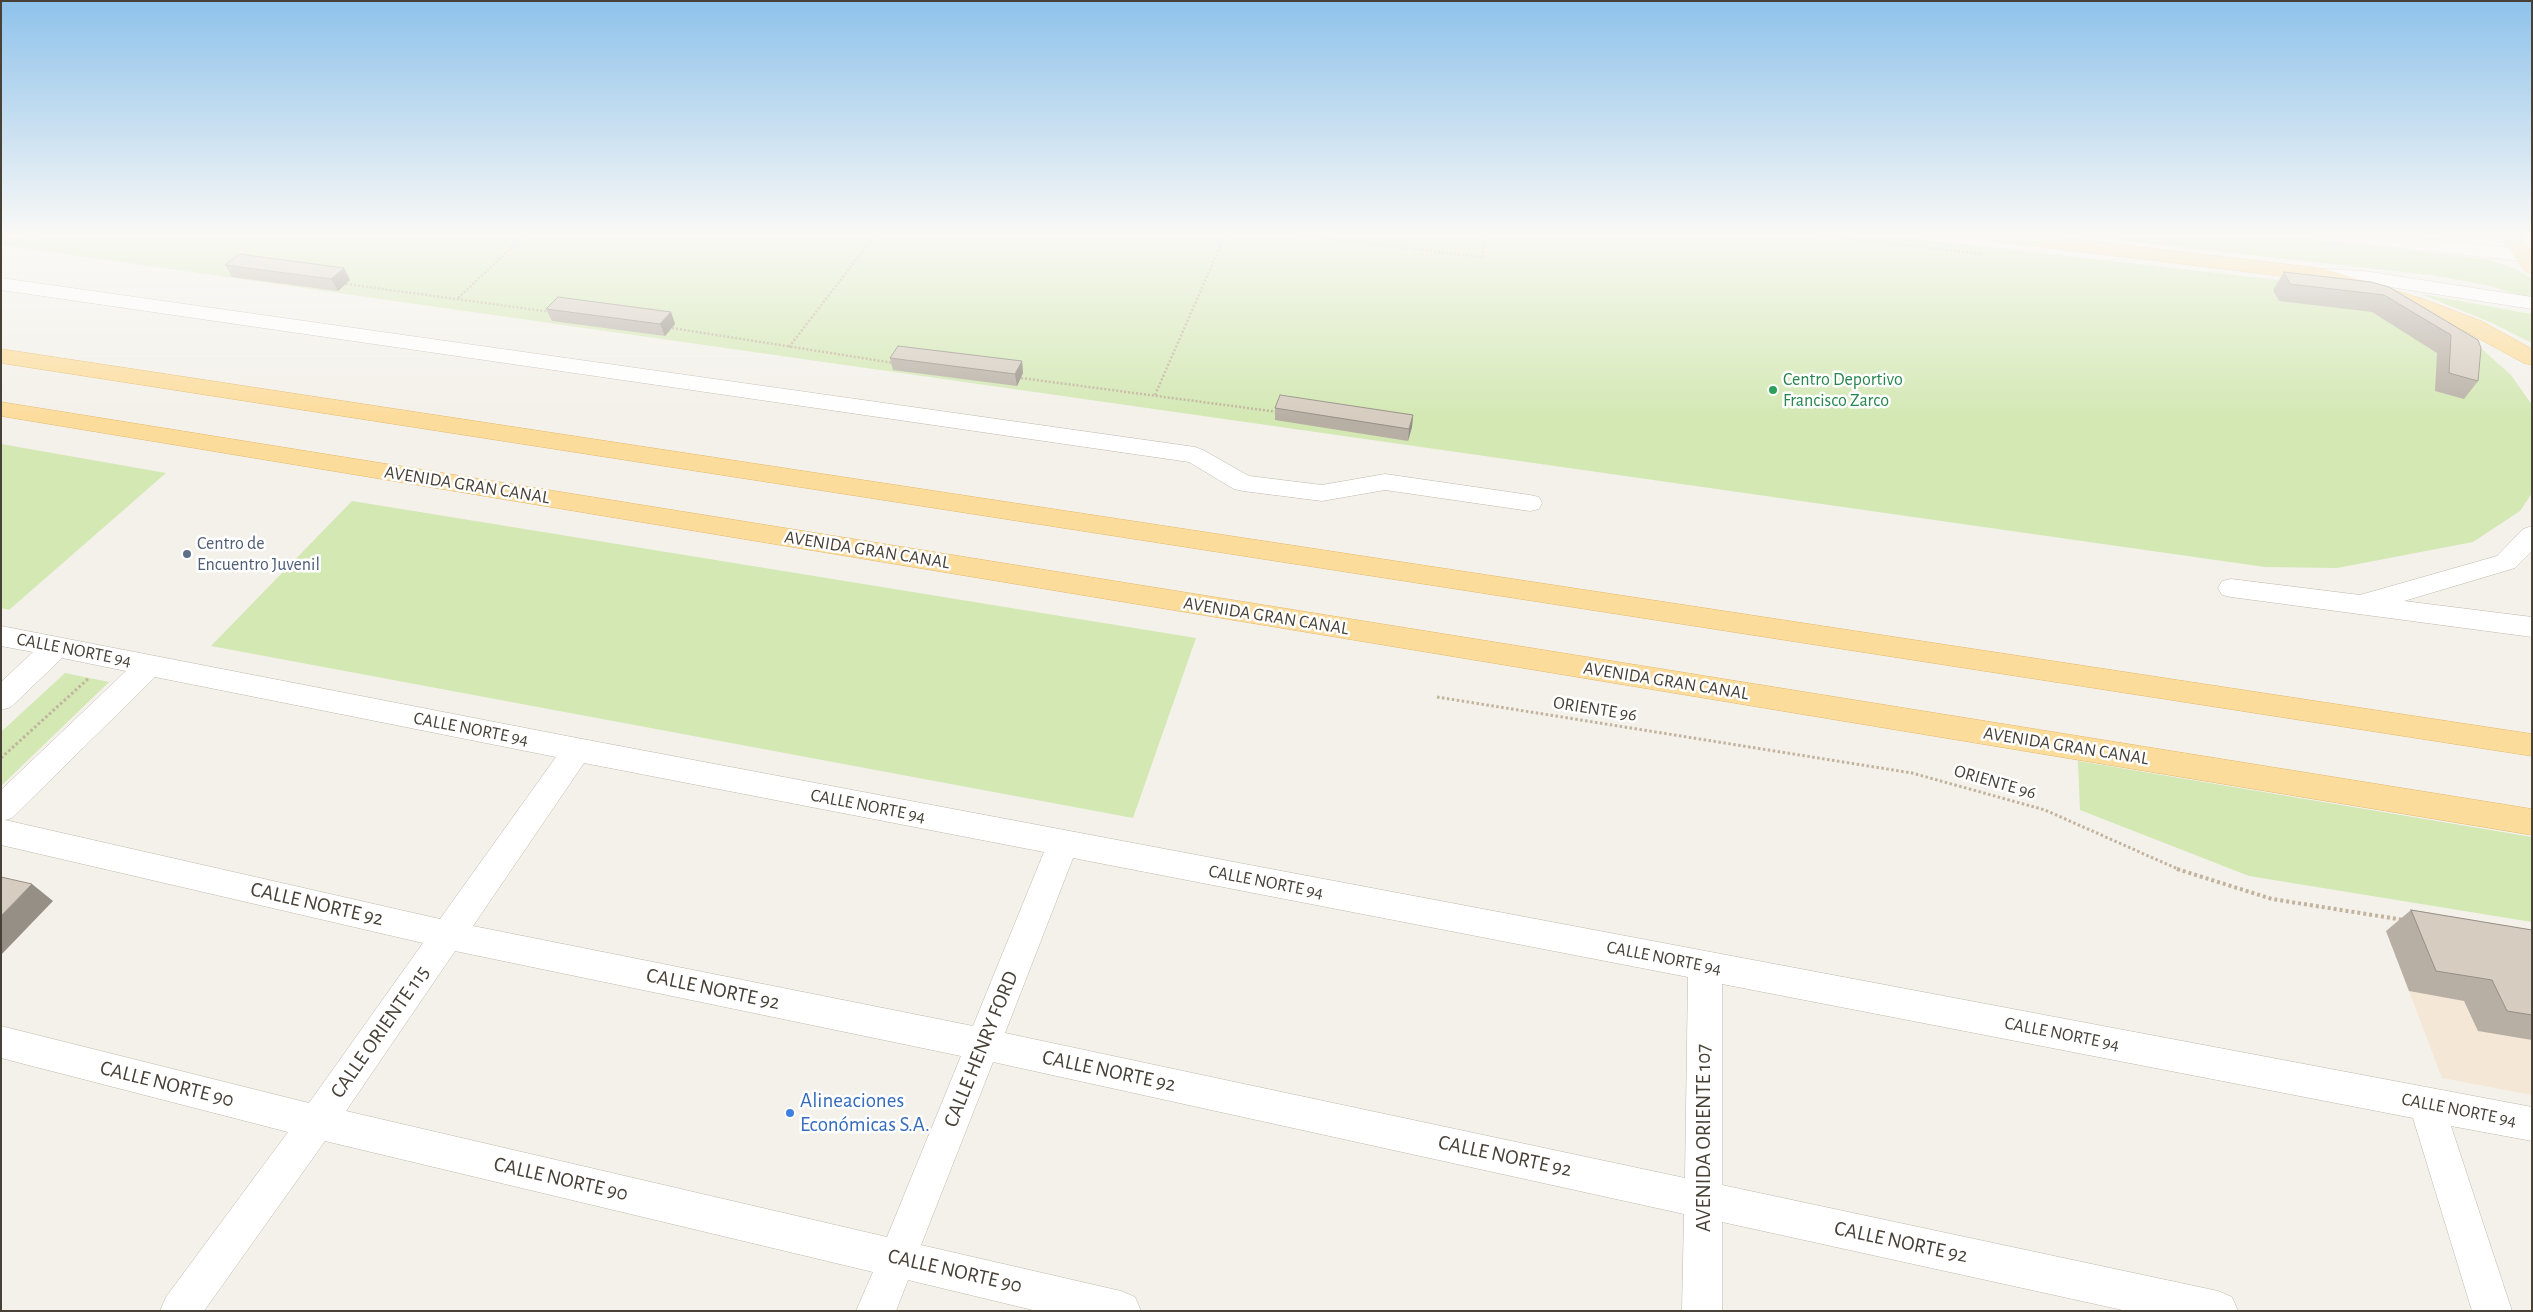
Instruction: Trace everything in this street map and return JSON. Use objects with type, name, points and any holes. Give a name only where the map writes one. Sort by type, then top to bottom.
[{"type":"main road","points":[[2394,296],[2474,326],[2532,358]]},
{"type":"main road","points":[[1,356],[2532,745]]},
{"type":"main road","name":"AVENIDA GRAN CANAL","points":[[1,409],[2532,822]]},
{"type":"street","points":[[86,296],[1195,455],[1243,483],[1322,494],[1384,482],[1530,503]]},
{"type":"street","points":[[2489,296],[2532,303]]},
{"type":"street","points":[[2359,604],[2506,562],[2532,535]]},
{"type":"street","points":[[2231,588],[2532,627]]},
{"type":"street","name":"CALLE NORTE 94","points":[[1,636],[1063,844],[2532,1124]]},
{"type":"street","points":[[1,699],[56,647]]},
{"type":"street","points":[[1,808],[150,664]]},
{"type":"street","name":"CALLE ORIENTE 115","points":[[180,1311],[318,1122],[577,750]]},
{"type":"street","name":"CALLE NORTE 92","points":[[1,832],[448,935],[982,1044],[1704,1198],[2218,1311]]},
{"type":"street","name":"CALLE HENRY FORD","points":[[876,1311],[1063,844]]},
{"type":"street","name":"AVENIDA ORIENTE 107","points":[[1702,1311],[1705,966]]},
{"type":"street","name":"CALLE NORTE 90","points":[[1,1042],[318,1122],[1121,1311]]},
{"type":"street","points":[[2426,1104],[2492,1311]]},
{"type":"path","points":[[444,296],[559,313]]},
{"type":"path","points":[[789,347],[828,296]]},
{"type":"path","points":[[1155,395],[1198,296]]},
{"type":"path","points":[[672,328],[898,363]]},
{"type":"path","points":[[1020,378],[1278,412]]},
{"type":"path","points":[[1,758],[112,657]]},
{"type":"path","name":"ORIENTE 96","points":[[1437,698],[1912,773],[2045,810],[2185,872],[2272,899],[2407,920]]},
{"type":"shaded area","points":[[2386,931],[2532,956],[2532,1095],[2442,1078]]},
{"type":"green space","name":"Centro Deportivo Francisco Zarco","points":[[361,296],[2344,296],[2427,321],[2482,349],[2511,375],[2532,405],[2532,493],[2520,511],[2473,542],[2337,568],[2265,567]]},
{"type":"green space","points":[[2426,296],[2532,314],[2532,343],[2492,323]]},
{"type":"green space","points":[[1,444],[166,473],[9,610],[1,608]]},
{"type":"green space","points":[[352,501],[1196,638],[1133,818],[211,646]]},
{"type":"green space","points":[[65,673],[109,682],[1,786],[1,732]]},
{"type":"green space","points":[[2078,761],[2532,837],[2532,922],[2249,876],[2080,810]]},
{"type":"building","points":[[2386,296],[2404,296],[2478,340],[2481,348],[2478,381],[2449,373],[2451,335]]},
{"type":"building","points":[[558,297],[671,312],[660,324],[546,309]]},
{"type":"building","points":[[898,346],[1022,361],[1015,374],[890,358]]},
{"type":"building","points":[[1280,395],[1413,415],[1409,429],[1275,408]]},
{"type":"building","points":[[1,877],[32,884],[1,916]]},
{"type":"building","points":[[2411,910],[2532,930],[2532,1015],[2507,1011],[2492,980],[2436,971]]},
{"type":"place","name":"Centro Deportivo Francisco Zarco","points":[[1773,390]]},
{"type":"place","name":"Centro de Encuentro Juvenil","points":[[187,554]]},
{"type":"place","name":"Alineaciones Económicas S.A.","points":[[790,1113]]}]
